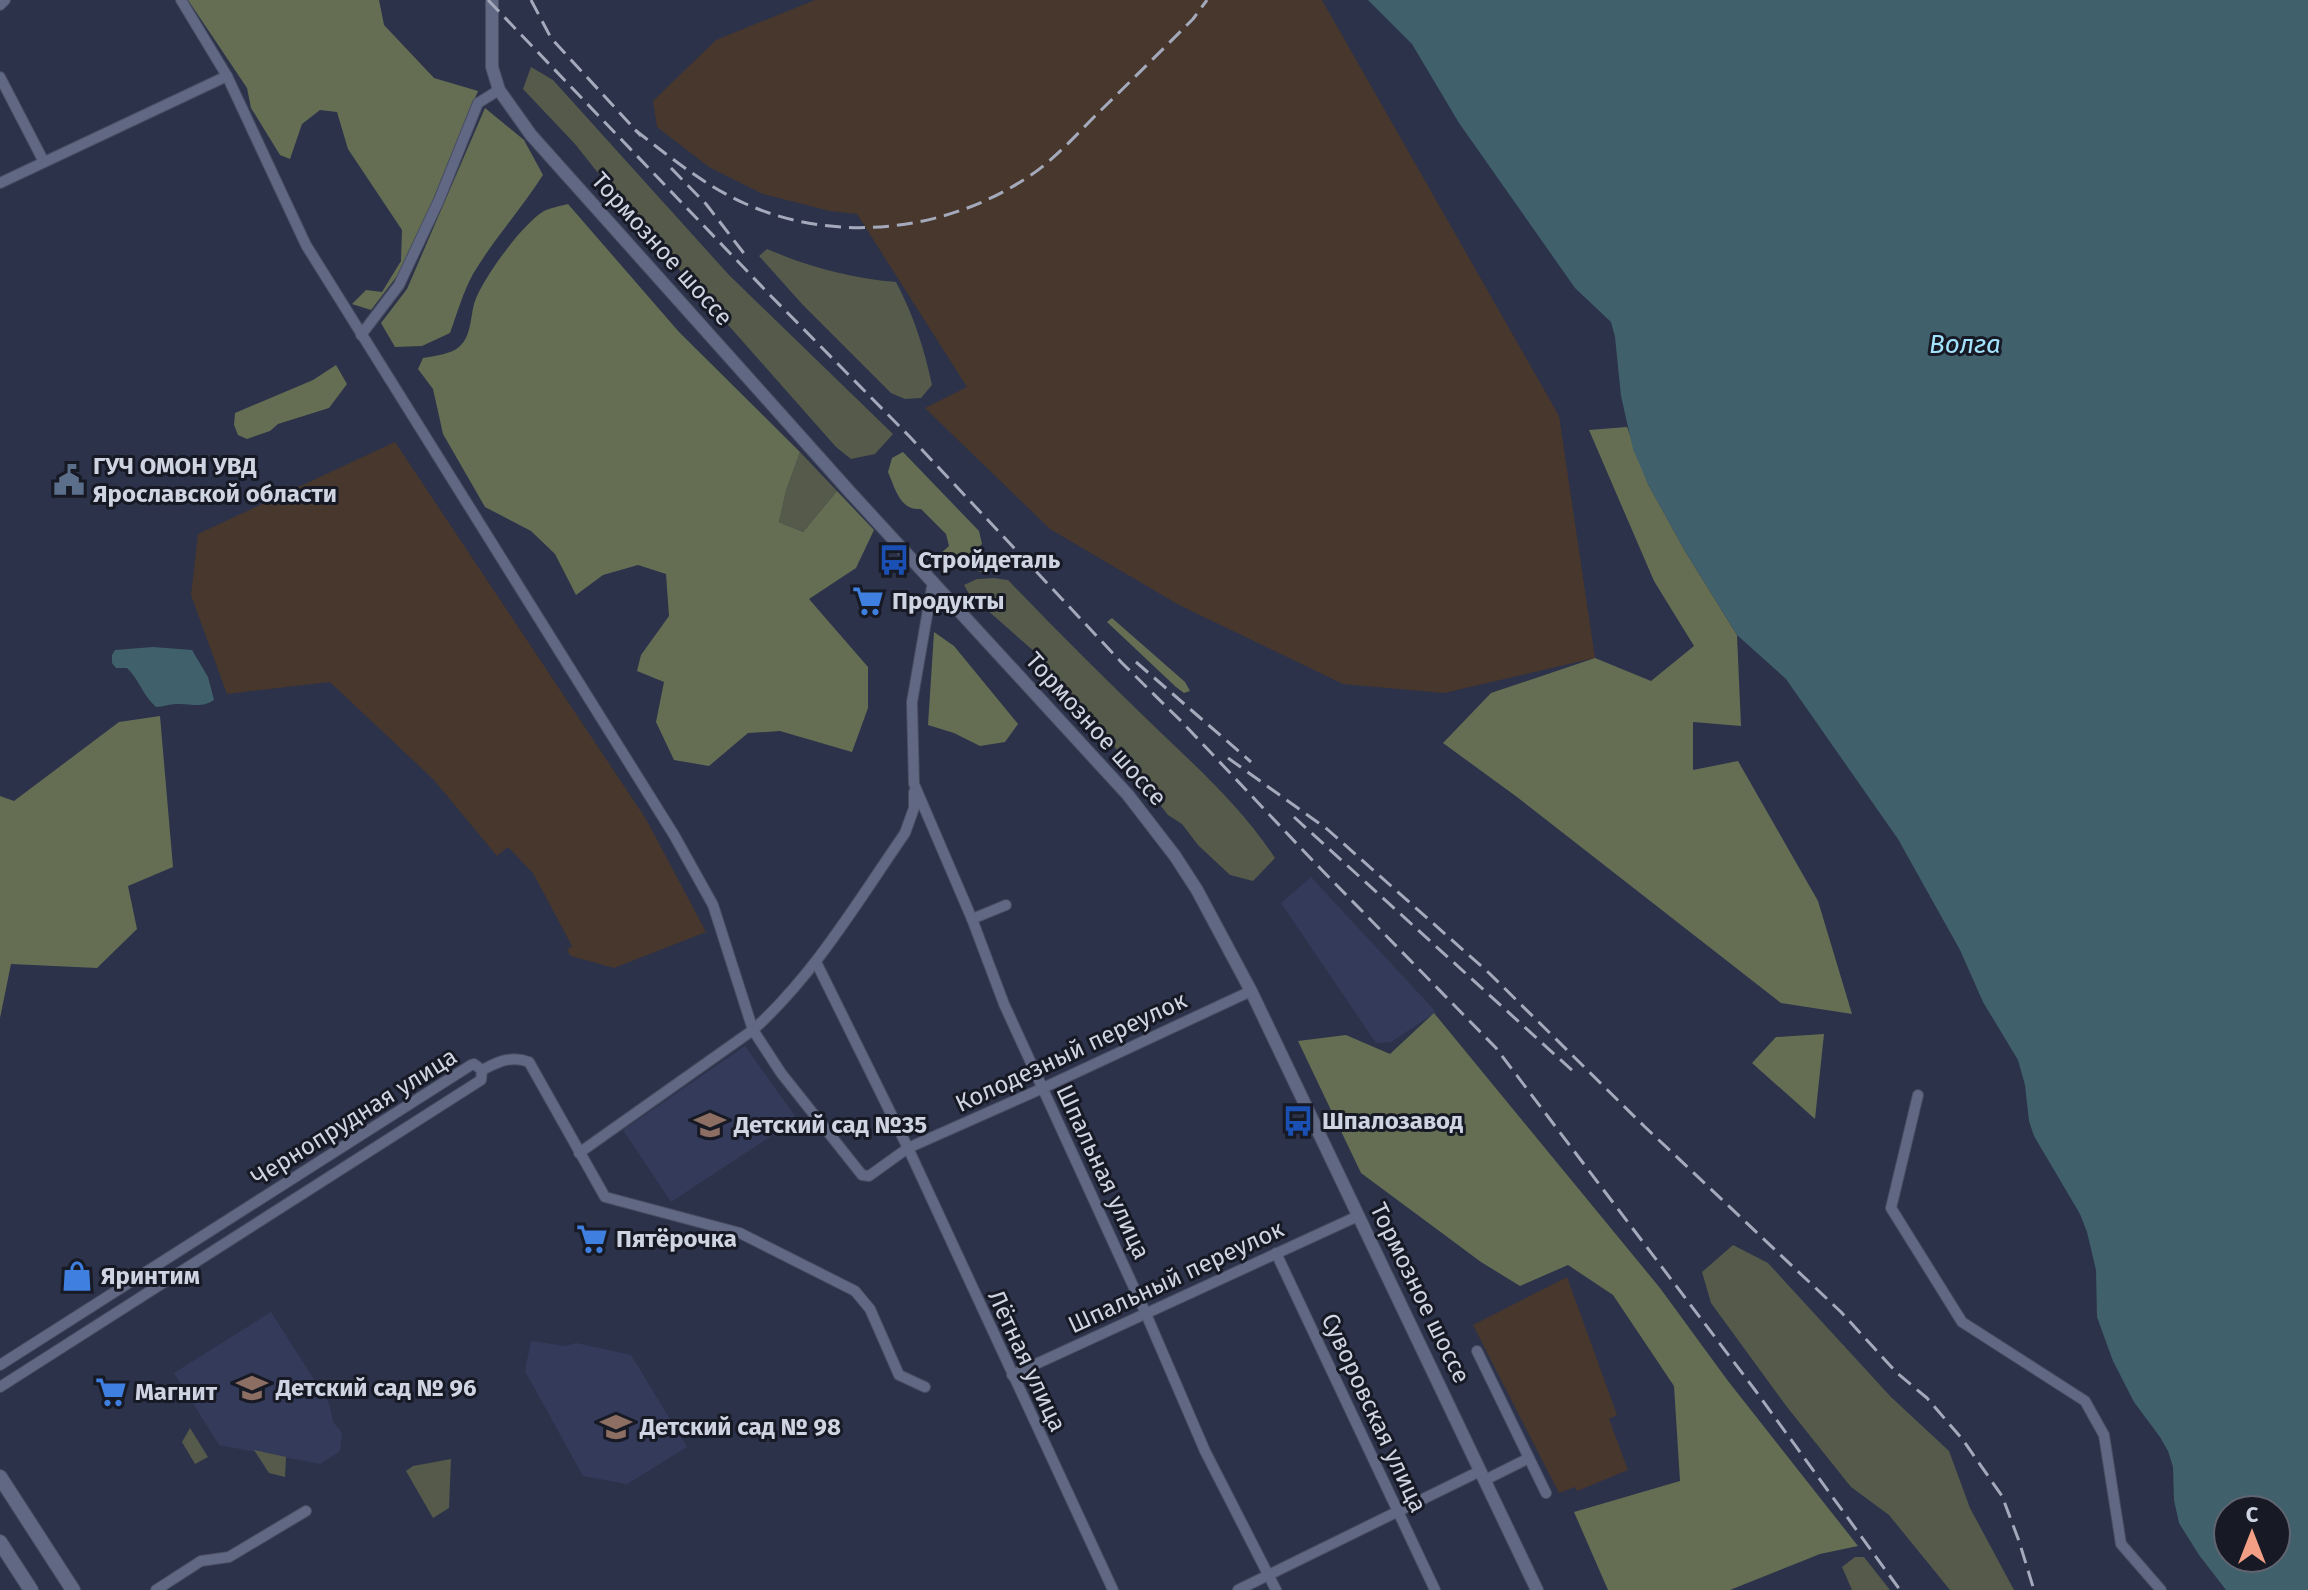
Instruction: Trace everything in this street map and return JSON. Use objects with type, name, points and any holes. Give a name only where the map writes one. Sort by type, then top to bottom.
[{"type":"main road","points":[[0,1477],[73,1590]]},
{"type":"main road","points":[[0,1542],[31,1590]]},
{"type":"street","points":[[0,5],[5,0]]},
{"type":"street","points":[[181,0],[227,76],[306,245],[674,835],[713,905],[753,1030]]},
{"type":"street","name":"Тормозное шоссе","points":[[492,0],[492,67],[499,90],[541,147],[1151,823],[1197,890],[1251,991],[1537,1590]]},
{"type":"street","points":[[0,183],[227,76]]},
{"type":"street","points":[[0,77],[44,162]]},
{"type":"street","points":[[361,335],[399,285],[439,200],[478,103],[499,90]]},
{"type":"street","name":"Шпальная улица","points":[[933,581],[912,702],[914,784],[972,919],[1004,1004],[1205,1451],[1276,1590]]},
{"type":"street","points":[[579,1153],[753,1030],[778,1008],[816,962],[905,833],[914,808],[914,784]]},
{"type":"street","points":[[972,919],[1006,905]]},
{"type":"street","name":"Лётная улица","points":[[816,962],[908,1148],[1113,1590]]},
{"type":"street","name":"Колодезный переулок","points":[[753,1030],[781,1073],[862,1175],[869,1176],[908,1148],[1251,991]]},
{"type":"street","points":[[482,1070],[502,1060],[516,1058],[529,1062],[605,1197],[740,1233],[855,1291],[870,1309],[899,1375],[925,1387]]},
{"type":"street","name":"Чернопрудная улица","points":[[0,1365],[471,1065],[482,1070],[481,1080],[0,1387]]},
{"type":"street","points":[[1918,1095],[1891,1208],[1962,1322],[2085,1401],[2104,1435],[2121,1544],[2161,1590]]},
{"type":"street","name":"Шпальный переулок","points":[[1012,1375],[1358,1216]]},
{"type":"street","name":"Суворовская улица","points":[[1276,1253],[1435,1590]]},
{"type":"street","points":[[1477,1351],[1546,1493]]},
{"type":"street","points":[[1238,1590],[1399,1511],[1529,1458]]},
{"type":"street","points":[[156,1590],[201,1561],[229,1557],[306,1511]]},
{"type":"shaded area","points":[[815,0],[1322,0],[1559,416],[1595,658],[1444,693],[1343,684],[1179,605],[1050,529],[925,408],[967,387],[857,214],[830,211],[763,194],[709,167],[657,127],[653,101],[716,40]]},
{"type":"shaded area","points":[[395,442],[646,819],[706,932],[614,968],[571,956],[567,950],[572,946],[533,873],[508,847],[497,856],[434,780],[330,682],[227,694],[191,595],[198,534]]},
{"type":"shaded area","points":[[1311,877],[1436,1012],[1391,1042],[1376,1043],[1281,903]]},
{"type":"shaded area","name":"Детский сад №35","points":[[745,1046],[797,1119],[671,1202],[623,1130]]},
{"type":"shaded area","points":[[1567,1277],[1617,1415],[1609,1419],[1628,1470],[1577,1491],[1575,1487],[1559,1493],[1473,1325]]},
{"type":"shaded area","name":"Детский сад № 96","points":[[271,1312],[329,1403],[333,1422],[342,1433],[340,1451],[320,1464],[219,1445],[174,1373]]},
{"type":"shaded area","name":"Детский сад № 98","points":[[531,1341],[566,1346],[576,1343],[631,1355],[687,1447],[627,1484],[583,1476],[525,1371]]},
{"type":"green space","points":[[188,0],[379,0],[384,25],[434,78],[478,91],[407,263],[371,310],[352,304],[366,290],[382,292],[401,261],[402,230],[348,149],[337,112],[320,110],[302,124],[290,159],[280,155],[251,108],[247,88]]},
{"type":"green space","points":[[531,67],[553,80],[729,275],[893,434],[875,454],[851,459],[836,447],[637,222],[575,144],[523,89]]},
{"type":"green space","points":[[485,108],[524,140],[543,175],[473,274],[450,333],[422,346],[395,347],[381,323],[407,289]]},
{"type":"green space","points":[[568,204],[679,332],[800,452],[779,522],[803,532],[837,491],[874,530],[856,568],[809,599],[868,667],[868,708],[852,752],[780,731],[748,733],[709,766],[674,760],[656,722],[664,682],[637,671],[641,655],[669,616],[666,574],[638,565],[603,575],[576,595],[555,554],[531,531],[485,507],[443,434],[433,389],[418,369],[423,358],[459,347],[468,332],[479,291],[505,252],[535,217],[546,210]]},
{"type":"green space","points":[[767,249],[830,271],[896,282],[918,332],[932,385],[921,398],[905,399],[891,393],[759,256]]},
{"type":"green space","points":[[336,365],[347,384],[329,408],[278,424],[270,431],[247,439],[238,435],[234,425],[235,413],[313,380]]},
{"type":"green space","points":[[1627,427],[1648,484],[1737,635],[1741,726],[1693,722],[1693,770],[1738,761],[1818,901],[1852,1014],[1781,1003],[1443,743],[1491,693],[1595,658],[1651,681],[1694,646],[1654,581],[1589,430]]},
{"type":"green space","points":[[800,452],[837,491],[803,532],[779,522]]},
{"type":"green space","points":[[903,452],[979,531],[982,544],[977,549],[990,563],[991,570],[986,574],[973,569],[964,556],[955,556],[939,563],[938,556],[949,546],[946,534],[921,509],[914,509],[903,502],[888,472],[892,458]]},
{"type":"green space","points":[[977,579],[1008,580],[1249,823],[1275,858],[1253,881],[1230,875],[1198,845],[1182,824],[1168,815],[1109,740],[1076,715],[1036,653],[969,594],[964,585]]},
{"type":"green space","points":[[1112,618],[1185,682],[1190,691],[1184,693],[1176,687],[1107,622]]},
{"type":"green space","points":[[934,632],[954,646],[1018,724],[1005,742],[980,746],[928,725]]},
{"type":"green space","points":[[160,716],[173,867],[128,886],[137,929],[97,968],[11,964],[0,1018],[0,796],[14,801],[119,722]]},
{"type":"green space","points":[[1434,1013],[1660,1288],[1728,1381],[1858,1546],[1820,1554],[1730,1590],[1608,1590],[1574,1512],[1680,1481],[1674,1386],[1613,1295],[1568,1265],[1520,1286],[1481,1262],[1361,1173],[1298,1041],[1346,1035],[1390,1054]]},
{"type":"green space","points":[[1824,1034],[1815,1119],[1752,1063],[1776,1037]]},
{"type":"green space","points":[[1733,1245],[1768,1263],[1891,1397],[1949,1451],[1970,1508],[2014,1590],[1950,1590],[1889,1515],[1851,1487],[1787,1407],[1711,1303],[1702,1272]]},
{"type":"green space","points":[[190,1428],[208,1457],[195,1464],[182,1442]]},
{"type":"green space","points":[[254,1450],[286,1457],[285,1477],[269,1473]]},
{"type":"green space","points":[[451,1459],[449,1508],[433,1518],[406,1471],[413,1466]]},
{"type":"green space","points":[[1855,1557],[1864,1557],[1890,1590],[1852,1590],[1842,1567]]},
{"type":"water","name":"Волга","points":[[1368,0],[2308,0],[2308,1590],[2226,1590],[2214,1574],[2292,1574],[2292,1494],[2212,1494],[2212,1572],[2179,1523],[2174,1500],[2173,1467],[2168,1451],[2134,1402],[2113,1361],[2097,1317],[2096,1270],[2087,1232],[2080,1214],[2034,1136],[2018,1060],[1983,1002],[1960,950],[1898,839],[1786,679],[1737,635],[1648,484],[1633,449],[1621,396],[1611,322],[1575,288],[1459,123],[1412,44]]},
{"type":"water","points":[[153,647],[192,650],[208,677],[214,700],[200,705],[156,707],[127,668],[116,668],[112,663],[115,650]]},
{"type":"railway","points":[[488,0],[910,437],[1122,663],[1496,1048],[1755,1390],[1900,1590]]},
{"type":"railway","points":[[531,0],[551,38],[641,136]]},
{"type":"railway","points":[[635,130],[716,189],[781,217],[818,225],[855,228],[929,220],[999,194],[1040,168],[1193,19],[1207,0]]},
{"type":"railway","points":[[671,168],[706,204],[746,256]]},
{"type":"railway","points":[[1136,662],[1251,762]]},
{"type":"railway","points":[[1228,758],[1327,829],[1489,973],[1644,1126],[1841,1312],[1897,1373],[1927,1398],[1963,1440],[2002,1496],[2034,1590]]},
{"type":"railway","points":[[1294,817],[1575,1073]]},
{"type":"place","name":"ГУЧ ОМОН УВД Ярославской области","points":[[69,480]]},
{"type":"place","name":"Стройдеталь","points":[[894,560]]},
{"type":"place","name":"Продукты","points":[[868,601]]},
{"type":"place","name":"Шпалозавод","points":[[1298,1121]]},
{"type":"place","name":"Детский сад №35","points":[[710,1125]]},
{"type":"place","name":"Пятёрочка","points":[[592,1239]]},
{"type":"place","name":"Яринтим","points":[[77,1276]]},
{"type":"place","name":"Детский сад № 96","points":[[252,1388]]},
{"type":"place","name":"Магнит","points":[[111,1392]]},
{"type":"place","name":"Детский сад № 98","points":[[616,1427]]}]
